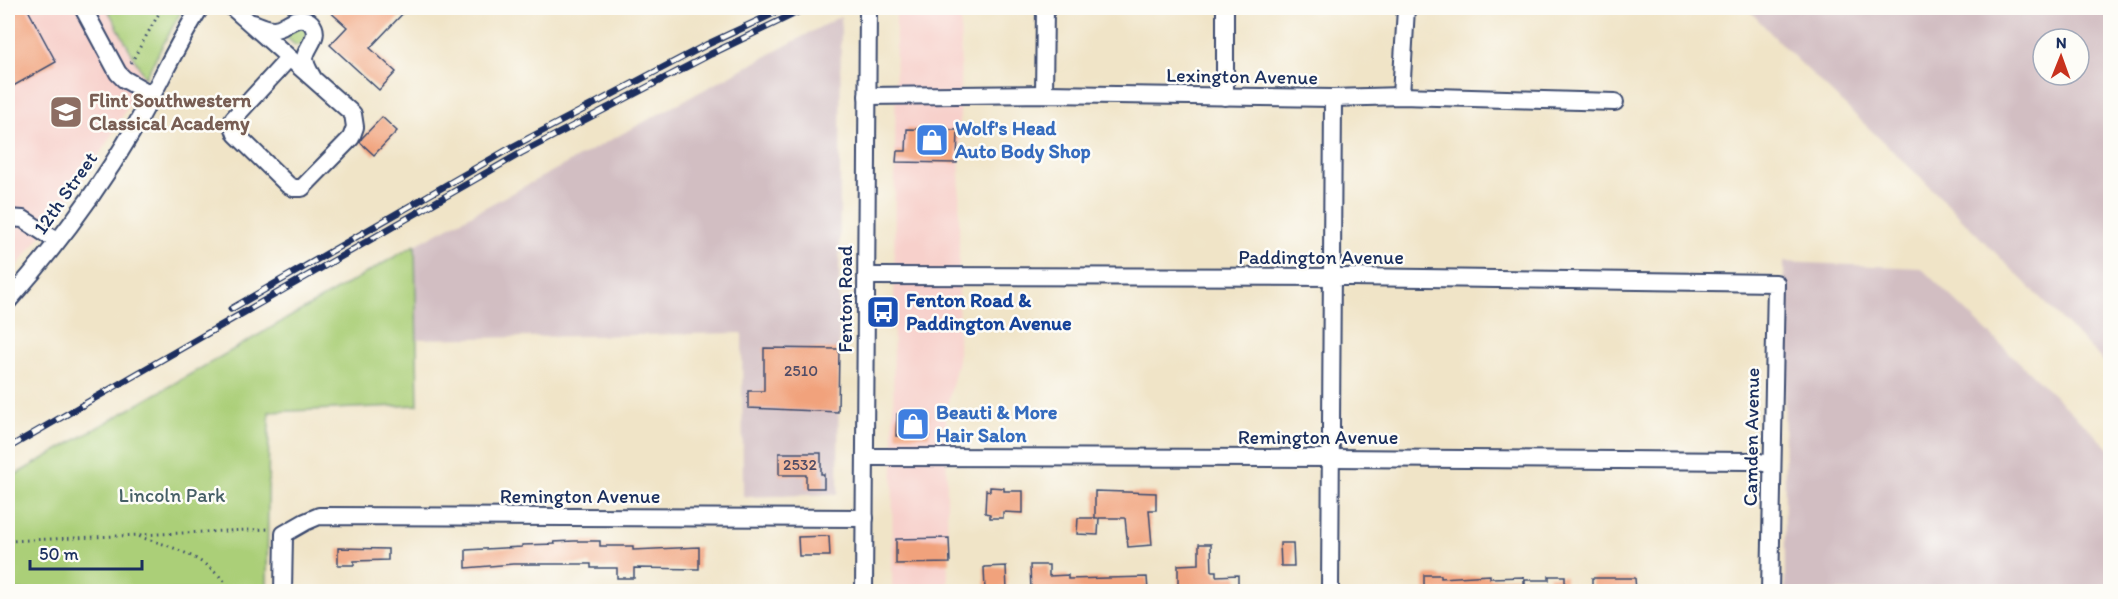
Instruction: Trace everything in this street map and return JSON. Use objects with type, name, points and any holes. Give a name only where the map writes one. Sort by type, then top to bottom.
[{"type":"street","points":[[83,8],[118,73],[152,95]]},
{"type":"street","name":"12th Street","points":[[8,301],[57,241],[109,168],[200,8]]},
{"type":"street","points":[[233,8],[352,114],[355,127],[351,138],[302,188],[294,188],[288,184],[236,134],[232,126],[233,119],[289,58]]},
{"type":"street","name":"Fenton Road","points":[[864,591],[868,8]]},
{"type":"street","points":[[1044,94],[1046,8]]},
{"type":"street","points":[[1225,8],[1225,97]]},
{"type":"street","points":[[1401,96],[1406,8]]},
{"type":"street","points":[[249,22],[272,30],[282,28],[300,18],[308,20],[315,32],[313,41],[306,50],[305,62],[312,77]]},
{"type":"street","name":"Lexington Avenue","points":[[867,96],[1044,94],[1333,98],[1401,96],[1615,102]]},
{"type":"street","points":[[1330,591],[1333,98]]},
{"type":"street","points":[[8,218],[23,219],[57,241]]},
{"type":"street","name":"Paddington Avenue","points":[[867,276],[1331,277],[1776,283]]},
{"type":"street","name":"Camden Avenue","points":[[1770,591],[1776,283]]},
{"type":"street","name":"Remington Avenue","points":[[865,457],[1752,461],[1771,464]]},
{"type":"street","name":"Remington Avenue","points":[[290,530],[319,516],[865,518]]},
{"type":"street","points":[[283,591],[290,530]]},
{"type":"path","points":[[129,67],[162,8]]},
{"type":"path","points":[[8,541],[290,530]]},
{"type":"path","points":[[135,535],[186,553],[212,568],[233,591]]},
{"type":"shaded area","name":"Flint Southwestern Classical Academy","points":[[8,8],[107,8],[145,78],[78,187],[8,278]]},
{"type":"shaded area","points":[[904,8],[961,8],[958,360],[946,411],[948,591],[892,592],[896,11]]},
{"type":"shaded area","points":[[1747,8],[2110,8],[2110,368],[1925,182],[1784,47]]},
{"type":"shaded area","points":[[841,16],[838,494],[743,497],[742,333],[417,339],[415,245]]},
{"type":"shaded area","points":[[1784,262],[1921,268],[2110,449],[2110,591],[1785,591]]},
{"type":"green space","points":[[107,8],[183,8],[145,78]]},
{"type":"green space","points":[[296,23],[309,30],[302,45],[295,45],[287,38],[288,30]]},
{"type":"green space","name":"Lincoln Park","points":[[415,245],[418,405],[269,412],[267,591],[8,591],[8,479]]},
{"type":"building","points":[[8,8],[27,8],[56,62],[8,89]]},
{"type":"building","points":[[326,8],[408,8],[370,48],[396,72],[379,90],[330,45],[347,27]]},
{"type":"building","points":[[382,117],[397,131],[374,155],[360,142]]},
{"type":"building","name":"Wolf's Head Auto Body Shop","points":[[907,129],[958,130],[957,163],[896,162],[897,151],[906,151]]},
{"type":"building","points":[[764,348],[839,349],[838,412],[748,408],[748,391],[764,391]]},
{"type":"building","name":"Beauti & More Hair Salon","points":[[897,414],[929,414],[929,436],[896,436]]},
{"type":"building","points":[[779,453],[821,453],[824,488],[806,488],[806,475],[779,475]]},
{"type":"building","points":[[990,487],[1004,488],[1004,491],[1023,491],[1023,513],[1003,512],[1003,518],[990,518],[990,514],[985,513],[986,490],[990,491]]},
{"type":"building","points":[[1095,491],[1156,493],[1156,510],[1149,510],[1152,545],[1128,547],[1125,518],[1099,518],[1098,535],[1077,534],[1078,518],[1095,518]]},
{"type":"building","points":[[829,536],[830,556],[799,556],[798,537]]},
{"type":"building","points":[[949,538],[950,563],[896,564],[896,539]]},
{"type":"building","points":[[600,541],[600,546],[633,546],[633,550],[699,547],[699,569],[634,568],[634,578],[617,578],[617,568],[591,568],[591,564],[513,564],[466,568],[466,550]]},
{"type":"building","points":[[1280,543],[1293,543],[1294,566],[1281,566]]},
{"type":"building","points":[[1199,544],[1211,544],[1212,571],[1216,571],[1216,576],[1238,575],[1238,591],[1178,591],[1178,565],[1199,564]]},
{"type":"building","points":[[338,548],[388,549],[388,560],[354,561],[354,565],[338,565]]},
{"type":"building","points":[[1030,565],[1049,565],[1049,576],[1068,575],[1068,579],[1147,577],[1148,591],[1031,591]]},
{"type":"building","points":[[1006,566],[1007,591],[985,591],[984,567]]},
{"type":"building","points":[[1424,575],[1441,575],[1441,578],[1490,575],[1490,578],[1524,577],[1524,588],[1490,589],[1490,591],[1424,591]]},
{"type":"building","points":[[1549,576],[1565,576],[1565,591],[1525,591],[1525,580],[1549,580]]},
{"type":"building","points":[[1592,578],[1635,578],[1636,591],[1592,591]]},
{"type":"railway","points":[[231,309],[514,146],[706,45],[785,8]]},
{"type":"railway","points":[[8,448],[521,153],[711,54],[806,8]]},
{"type":"place","name":"Flint Southwestern Classical Academy","points":[[66,112]]},
{"type":"place","name":"Wolf's Head Auto Body Shop","points":[[932,140]]},
{"type":"place","name":"Fenton Road & Paddington Avenue","points":[[883,312]]},
{"type":"place","name":"Beauti & More Hair Salon","points":[[913,424]]}]
